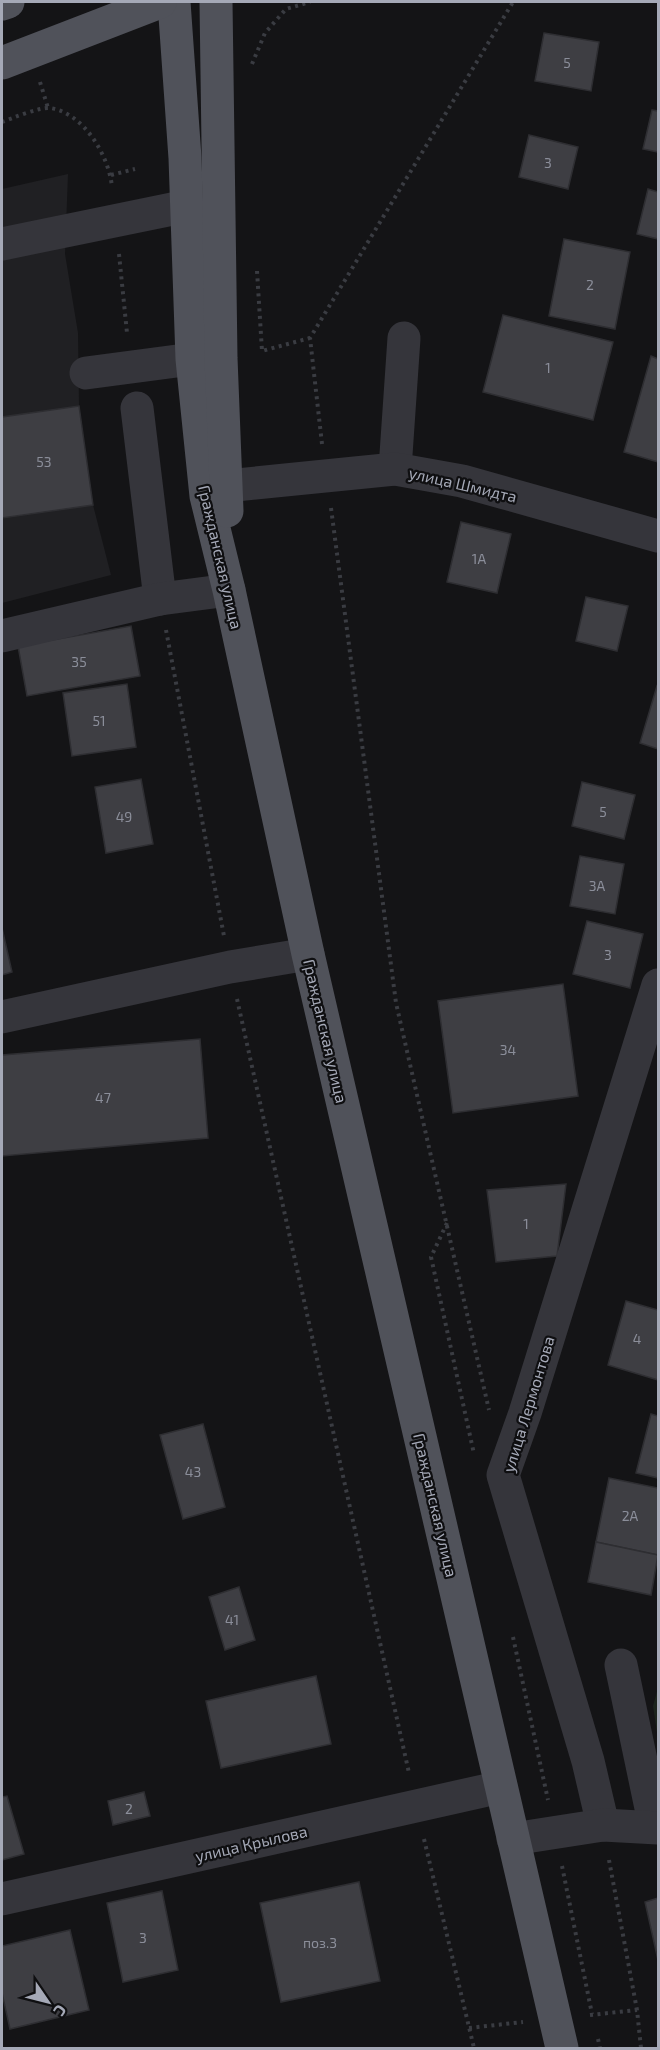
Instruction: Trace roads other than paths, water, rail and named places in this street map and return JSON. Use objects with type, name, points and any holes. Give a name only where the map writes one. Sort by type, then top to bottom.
[{"type":"main road","points":[[2,4],[8,2]]},
{"type":"main road","points":[[2,63],[160,2]]},
{"type":"main road","name":"Гражданская улица","points":[[174,2],[187,206],[207,358]]},
{"type":"main road","name":"Гражданская улица","points":[[216,2],[206,496],[229,590],[308,954],[562,2049]]},
{"type":"main road","points":[[207,358],[226,486],[229,590]]},
{"type":"street","points":[[2,244],[187,206]]},
{"type":"street","points":[[395,470],[404,338]]},
{"type":"street","points":[[86,373],[207,358]]},
{"type":"street","points":[[137,408],[160,598]]},
{"type":"street","name":"улица Шмидта","points":[[226,486],[395,470],[462,480],[658,536]]},
{"type":"street","points":[[2,636],[160,598],[229,590]]},
{"type":"street","points":[[2,1017],[230,967],[308,954]]},
{"type":"street","name":"улица Лермонтова","points":[[603,1826],[588,1761],[503,1475],[525,1413],[658,985]]},
{"type":"street","points":[[513,1839],[603,1826],[657,1827],[621,1665]]},
{"type":"street","name":"улица Крылова","points":[[2,1899],[501,1787]]}]
